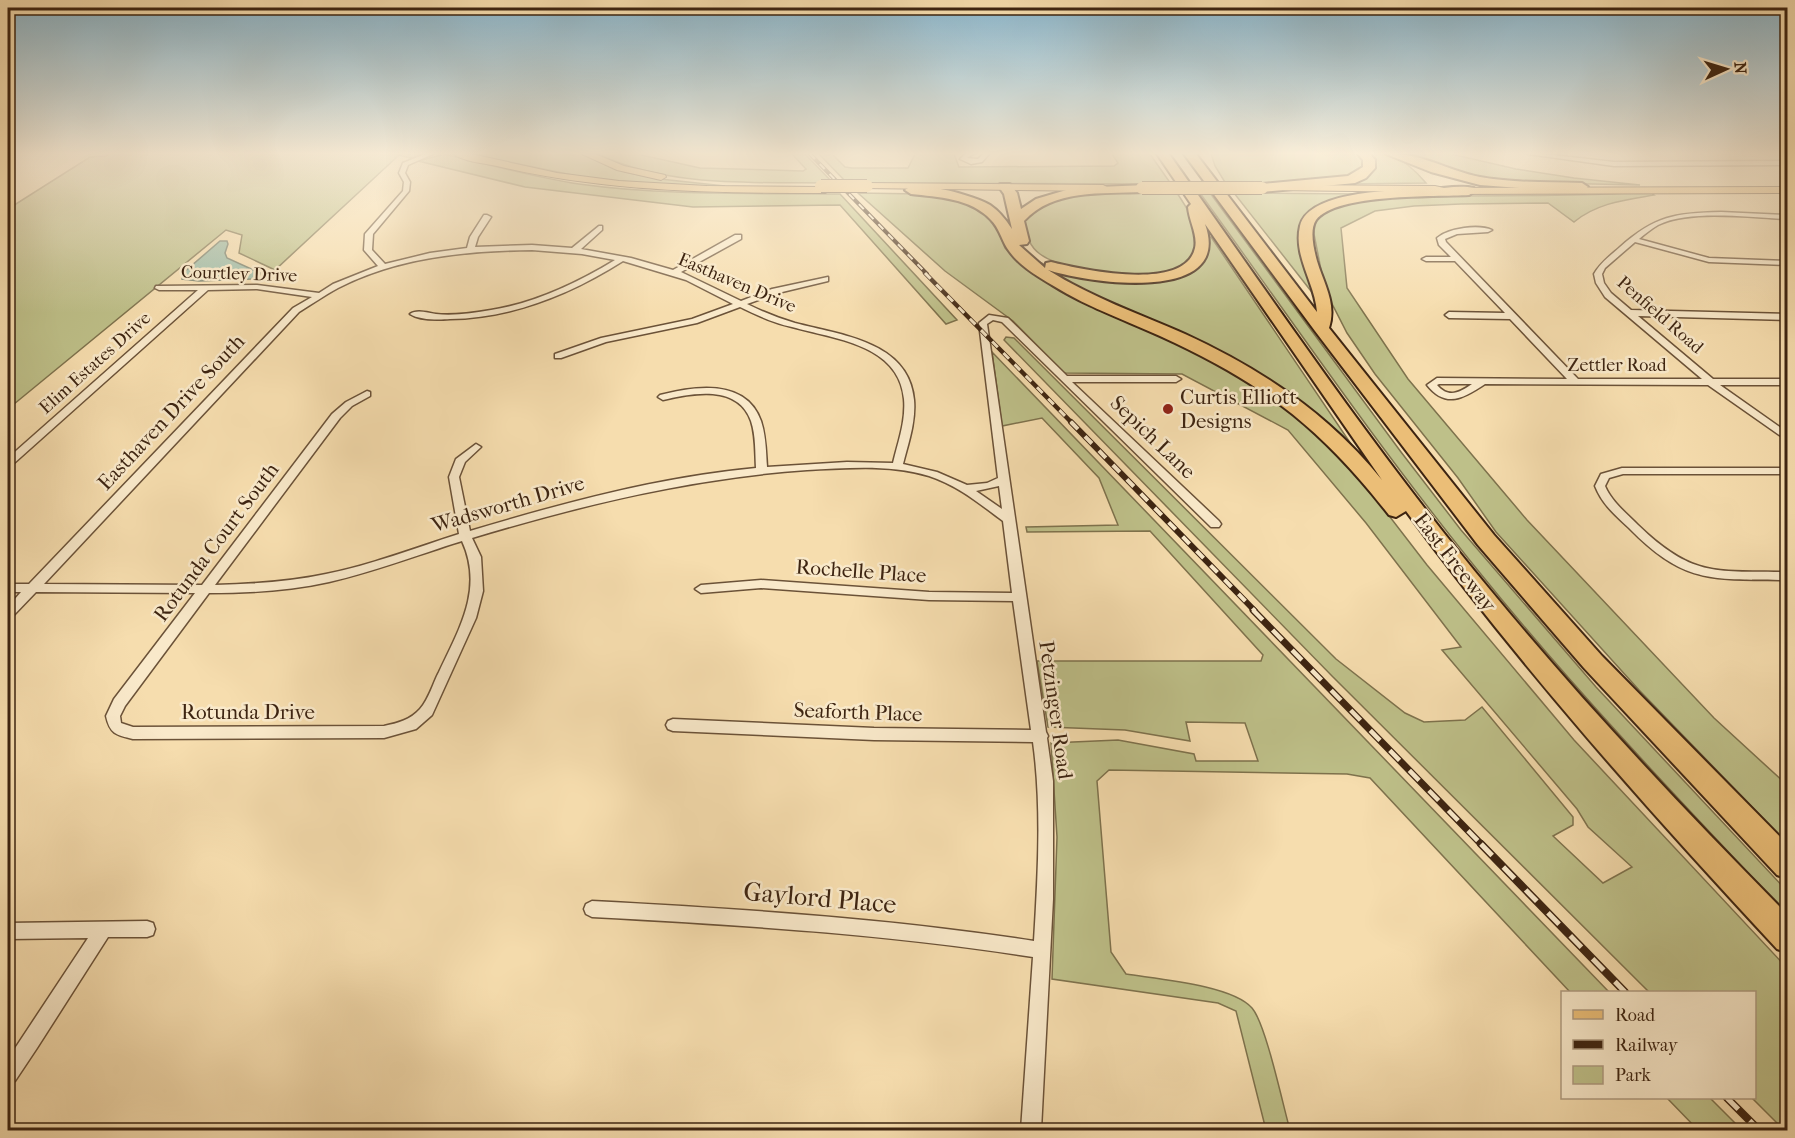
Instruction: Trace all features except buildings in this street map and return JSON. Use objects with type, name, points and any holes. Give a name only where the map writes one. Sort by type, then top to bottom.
[{"type":"highway","points":[[984,207],[1011,225],[1035,257],[1059,269],[1101,278],[1148,278],[1184,268],[1200,255],[1202,238],[1194,207]]},
{"type":"highway","points":[[1006,207],[1015,249],[1043,273],[1241,368],[1290,399],[1320,424],[1365,470],[1453,582],[1487,603]]},
{"type":"highway","points":[[1011,225],[1028,207]]},
{"type":"highway","name":"East Freeway","points":[[1200,207],[1393,481],[1487,603],[1662,804],[1788,938]]},
{"type":"highway","name":"East Freeway","points":[[1230,207],[1452,497],[1527,588],[1641,714],[1788,866]]},
{"type":"highway","points":[[1321,328],[1326,309],[1309,256],[1307,226],[1311,218],[1326,207]]},
{"type":"street","points":[[383,266],[368,250],[369,234],[392,207]]},
{"type":"street","name":"Penfield Road","points":[[1788,217],[1695,216],[1672,219],[1656,224],[1602,267],[1598,274],[1600,283],[1608,295],[1711,382],[1788,438]]},
{"type":"street","points":[[470,250],[474,237],[487,217]]},
{"type":"street","points":[[573,252],[599,228]]},
{"type":"street","points":[[1488,230],[1445,234],[1441,238],[1442,243],[1575,381]]},
{"type":"street","points":[[675,272],[738,237]]},
{"type":"street","points":[[1635,240],[1709,260],[1788,263]]},
{"type":"street","name":"Easthaven Drive","points":[[383,266],[428,255],[470,250],[530,249],[621,259],[675,272],[701,282],[778,321],[848,339],[870,348],[897,368],[908,389],[910,402],[908,424],[897,466]]},
{"type":"street","points":[[414,314],[432,318],[455,317],[526,304],[577,285],[621,259]]},
{"type":"street","points":[[1426,259],[1458,259]]},
{"type":"street","name":"Easthaven Drive South","points":[[8,614],[286,319],[318,295],[341,282],[383,266]]},
{"type":"street","points":[[558,357],[582,346],[694,321],[775,291],[825,279]]},
{"type":"street","name":"Courtley Drive","points":[[159,288],[282,289],[318,295]]},
{"type":"street","name":"Elim Estates Drive","points":[[8,463],[205,288]]},
{"type":"street","points":[[1631,313],[1788,317]]},
{"type":"street","points":[[1449,315],[1513,316]]},
{"type":"street","name":"Petzinger Road","points":[[1031,1131],[1048,836],[1046,781],[1008,519],[983,323],[992,317],[1005,320],[1064,379]]},
{"type":"street","points":[[1064,379],[1176,379]]},
{"type":"street","name":"Sepich Lane","points":[[1064,379],[1215,524]]},
{"type":"street","name":"Zettler Road","points":[[1483,381],[1788,382]]},
{"type":"street","points":[[663,397],[685,391],[708,390],[728,394],[739,400],[754,415],[762,470]]},
{"type":"street","name":"Rotunda Court South","points":[[115,726],[113,716],[119,704],[336,417],[349,404],[368,394]]},
{"type":"street","name":"Rotunda Drive","points":[[115,726],[122,731],[133,733],[384,732],[411,724],[427,711],[470,618],[477,591],[475,557],[465,536],[454,477],[460,461],[476,447]]},
{"type":"street","name":"Wadsworth Drive","points":[[8,588],[267,587],[333,577],[586,500],[627,491],[762,470],[830,465],[897,466],[936,475],[965,489],[1008,519]]},
{"type":"street","points":[[1788,471],[1632,471],[1612,473],[1601,481],[1602,492],[1611,505],[1662,552],[1686,567],[1724,575],[1788,576]]},
{"type":"street","points":[[965,489],[989,486],[1003,480]]},
{"type":"street","name":"Rochelle Place","points":[[701,589],[761,584],[929,596],[1019,597]]},
{"type":"street","name":"Seaforth Place","points":[[673,725],[874,734],[1041,736]]},
{"type":"street","name":"Gaylord Place","points":[[592,909],[730,916],[960,936],[1042,950]]},
{"type":"street","points":[[8,931],[147,929]]},
{"type":"street","points":[[8,1074],[103,930]]},
{"type":"green space","points":[[11,207],[343,207],[275,270],[239,253],[242,235],[226,230],[8,409],[8,209]]},
{"type":"green space","points":[[842,207],[852,207],[957,320],[946,324]]},
{"type":"green space","points":[[874,207],[978,207],[994,220],[1005,248],[1026,268],[1164,334],[1271,392],[1353,469],[1427,565],[1574,740],[1787,968],[1787,1130],[1784,1130],[1753,1099],[1756,1099],[1756,991],[1648,991],[1332,676],[1004,340],[1006,337],[1014,338],[1336,659],[1405,713],[1424,722],[1465,720],[1482,707],[1573,817],[1573,825],[1553,836],[1603,883],[1632,867],[1588,827],[1577,809],[1442,650],[1461,647],[1366,523],[1288,430],[1182,374],[1064,373],[1013,321],[945,271]]},
{"type":"green space","points":[[1039,207],[1186,207],[1198,239],[1193,257],[1178,268],[1156,274],[1102,273],[1055,262],[1040,254],[1033,248],[1024,223]]},
{"type":"green space","points":[[1210,207],[1220,207],[1461,530],[1596,687],[1787,891],[1787,914],[1669,789],[1516,617],[1443,527]]},
{"type":"green space","points":[[1245,207],[1331,207],[1311,214],[1314,292]]},
{"type":"green space","points":[[1405,207],[1375,211],[1341,228],[1347,288],[1408,379],[1527,520],[1714,718],[1787,785],[1787,843],[1639,690],[1496,532],[1458,478],[1375,374],[1347,333],[1325,290],[1314,234],[1318,219],[1330,209]]},
{"type":"green space","points":[[1554,207],[1599,207],[1592,210],[1574,222]]},
{"type":"green space","points":[[1207,237],[1211,237],[1351,444],[1348,444],[1306,405],[1256,372],[1064,280],[1049,272],[1034,259],[1056,270],[1082,278],[1121,283],[1141,281],[1200,262],[1208,250]]},
{"type":"green space","points":[[992,352],[1608,991],[1569,991],[1370,778],[1347,774],[1109,770],[1097,781],[1111,952],[1126,974],[1212,988],[1242,1000],[1252,1008],[1263,1030],[1290,1130],[1266,1130],[1236,1011],[1218,1003],[1052,979],[1057,837],[1051,743],[1118,740],[1194,754],[1196,761],[1258,761],[1245,723],[1186,722],[1190,741],[1125,730],[1048,727],[1037,661],[1261,661],[1263,655],[1150,531],[1027,532],[1026,527],[1118,525],[1099,478],[1042,418],[1002,426]]},
{"type":"green space","points":[[1668,1099],[1711,1099],[1742,1130],[1698,1130]]},
{"type":"shaded area","points":[[220,241],[227,241],[225,253],[227,258],[260,273],[259,277],[199,281],[182,279],[183,273]]},
{"type":"railway","points":[[862,207],[927,274]]},
{"type":"railway","points":[[925,273],[1073,424]]},
{"type":"railway","points":[[1071,422],[1255,611]]},
{"type":"railway","points":[[1253,610],[1483,846]]},
{"type":"railway","points":[[1481,844],[1624,991]]},
{"type":"railway","points":[[1728,1099],[1759,1130]]},
{"type":"place","name":"Curtis Elliott Designs","points":[[1168,409]]}]
